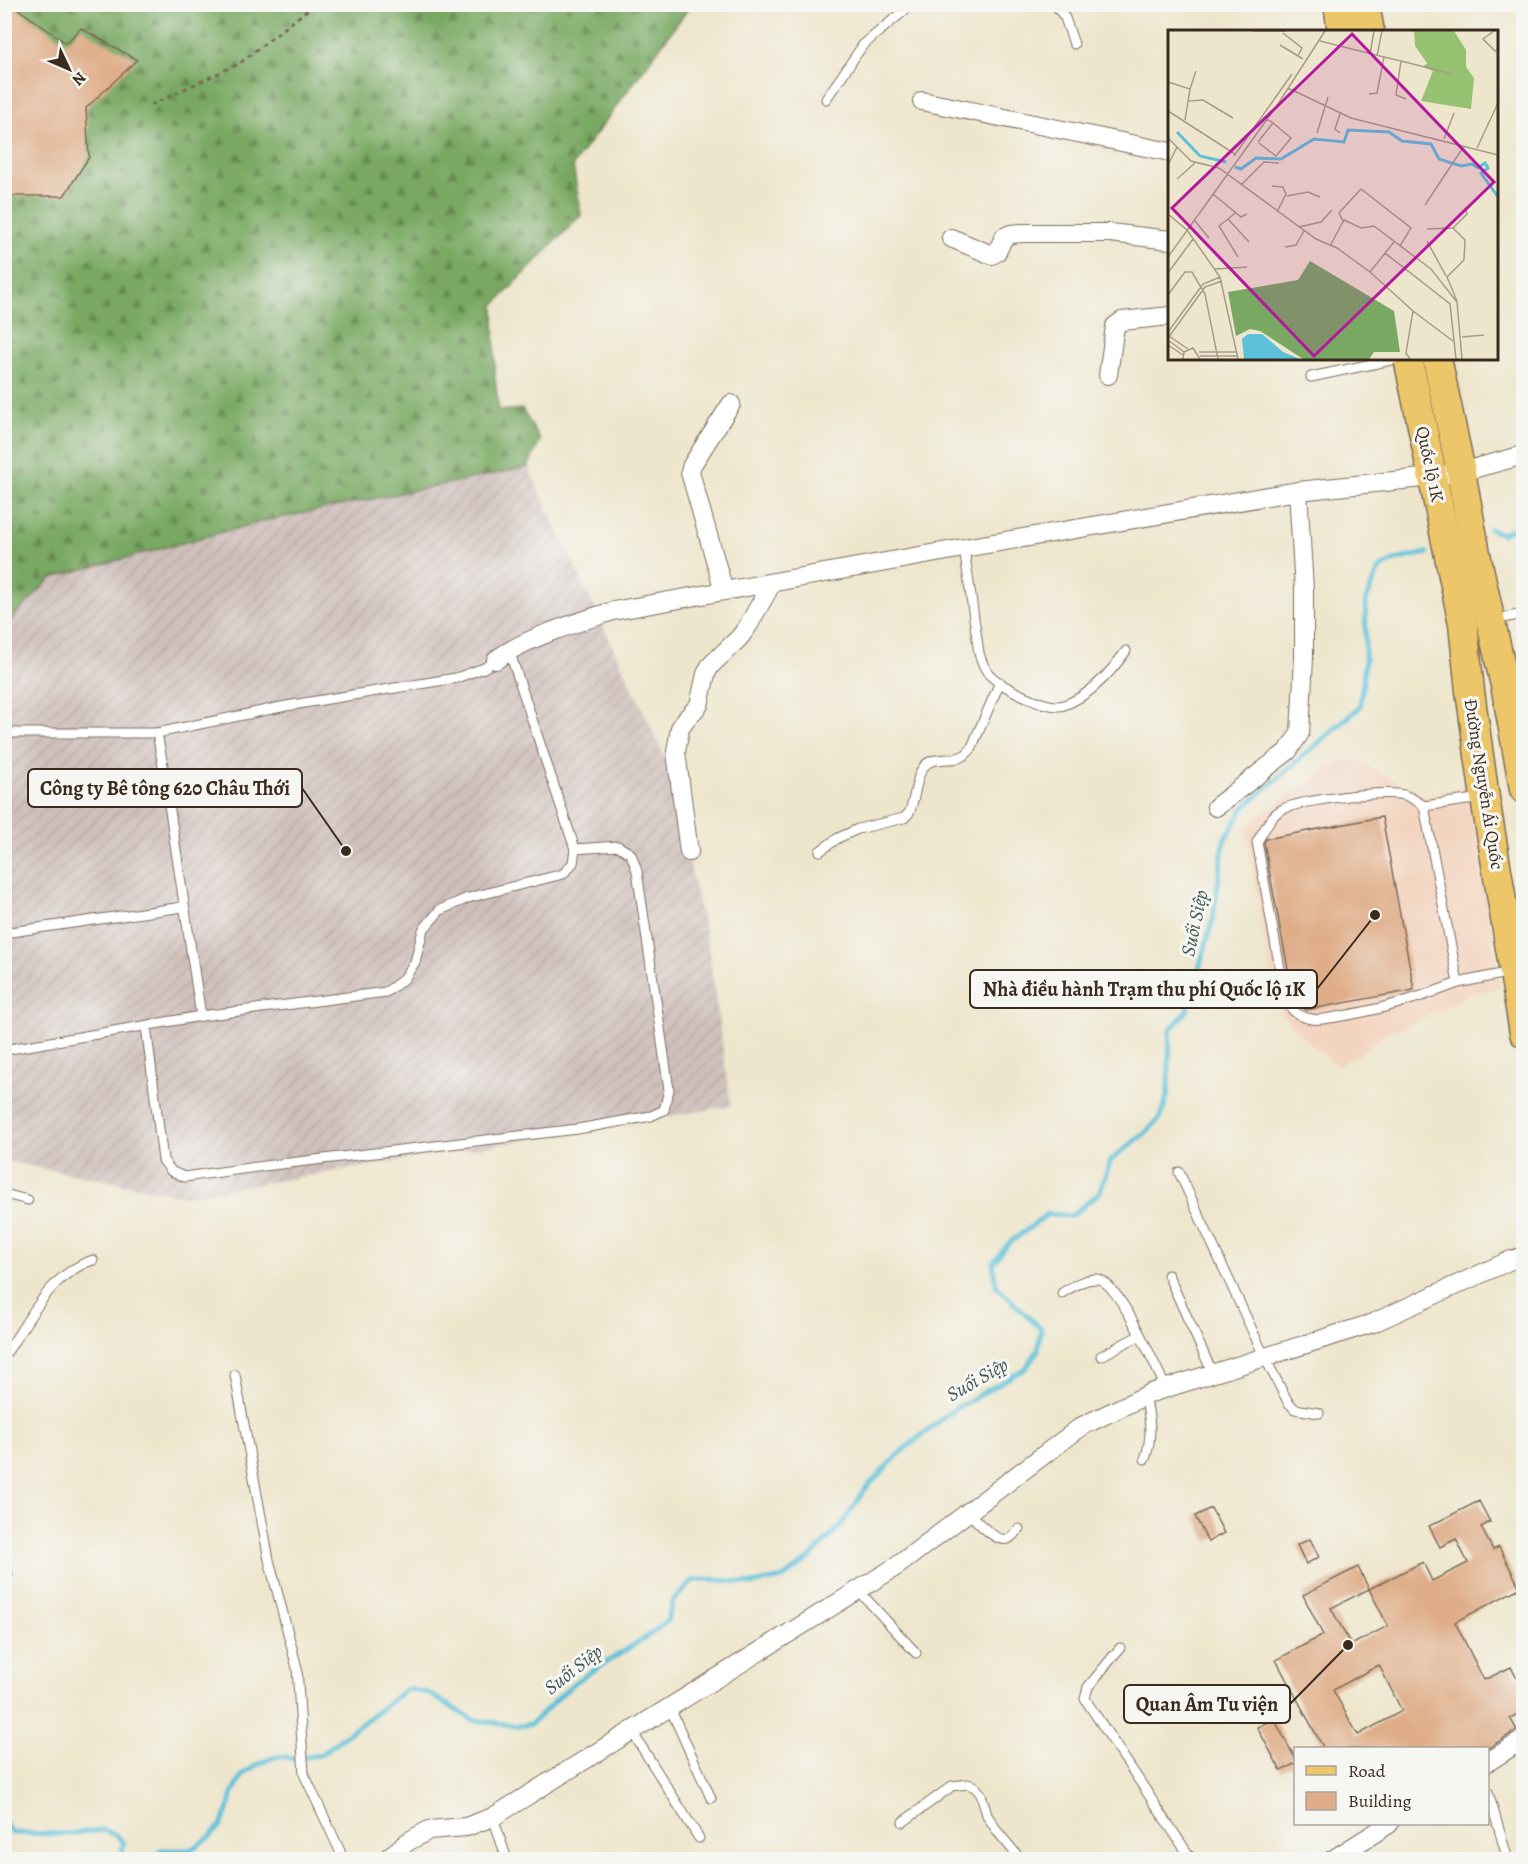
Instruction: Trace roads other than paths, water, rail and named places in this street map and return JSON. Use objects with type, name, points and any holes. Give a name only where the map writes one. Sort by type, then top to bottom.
[{"type":"main road","points":[[1338,4],[1342,30]]},
{"type":"main road","points":[[1365,4],[1370,30]]},
{"type":"main road","name":"Quốc lộ 1K","points":[[1408,360],[1451,570]]},
{"type":"main road","name":"Quốc lộ 1K","points":[[1437,360],[1477,559]]},
{"type":"main road","name":"Đường Nguyễn Ái Quốc","points":[[1477,559],[1506,690],[1524,789]]},
{"type":"main road","name":"Đường Nguyễn Ái Quốc","points":[[1451,570],[1463,624],[1485,798],[1524,1033]]},
{"type":"street","points":[[922,101],[1168,152]]},
{"type":"street","points":[[951,238],[992,255],[997,252],[1004,237],[1022,233],[1110,232],[1168,240]]},
{"type":"street","points":[[1108,375],[1115,326],[1122,321],[1168,316]]},
{"type":"street","points":[[724,591],[690,472],[692,465],[731,404]]},
{"type":"street","points":[[503,655],[576,623],[613,611],[1298,491],[1432,477],[1461,472],[1524,455]]},
{"type":"street","points":[[1216,807],[1288,751],[1300,733],[1304,658],[1304,588],[1298,491]]},
{"type":"street","points":[[689,852],[676,752],[680,728],[699,705],[710,666],[740,637],[772,583]]},
{"type":"street","points":[[385,1860],[409,1841],[429,1830],[466,1827],[493,1817],[897,1566],[1082,1426],[1145,1395],[1373,1323],[1524,1256]]},
{"type":"street","points":[[1489,1761],[1524,1739]]},
{"type":"street","points":[[1332,1860],[1387,1825]]},
{"type":"lane","points":[[826,99],[863,45],[912,4]]},
{"type":"lane","points":[[1055,4],[1065,18],[1074,44]]},
{"type":"lane","points":[[1311,377],[1392,360]]},
{"type":"lane","points":[[964,548],[982,664],[990,675],[1013,690],[1053,706],[1062,706],[1075,700],[1110,672],[1126,651]]},
{"type":"lane","points":[[1490,620],[1524,614]]},
{"type":"lane","points":[[4,733],[157,733],[286,706],[456,678],[484,668],[503,655],[575,849],[573,863],[563,874],[468,898],[440,910],[423,930],[415,962],[404,978],[386,992],[201,1016],[4,1050]]},
{"type":"lane","points":[[820,850],[858,829],[904,818],[909,813],[921,771],[926,764],[935,759],[966,756],[971,749],[1000,681]]},
{"type":"lane","points":[[157,733],[201,1016]]},
{"type":"lane","points":[[1485,798],[1424,806],[1402,794],[1359,795],[1323,800],[1283,809],[1275,815],[1257,842],[1286,1002],[1292,1012],[1315,1020],[1364,1013],[1458,983],[1514,971]]},
{"type":"lane","points":[[1424,806],[1458,983]]},
{"type":"lane","points":[[146,1026],[163,1160],[171,1171],[184,1177],[578,1129],[651,1116],[664,1110],[669,1090],[637,871],[631,854],[618,846],[575,849]]},
{"type":"lane","points":[[4,933],[183,908]]},
{"type":"lane","points":[[1179,1172],[1265,1358],[1288,1402],[1295,1409],[1319,1413]]},
{"type":"lane","points":[[4,1194],[28,1200]]},
{"type":"lane","points":[[4,1356],[57,1281],[82,1263],[93,1260]]},
{"type":"lane","points":[[1168,1275],[1213,1374]]},
{"type":"lane","points":[[1062,1293],[1084,1281],[1098,1279],[1107,1283],[1140,1335],[1166,1388]]},
{"type":"lane","points":[[1101,1356],[1140,1335]]},
{"type":"lane","points":[[235,1375],[269,1560],[297,1668],[304,1774],[336,1841],[342,1860]]},
{"type":"lane","points":[[1145,1395],[1150,1429],[1150,1444],[1145,1459]]},
{"type":"lane","points":[[968,1512],[992,1535],[1001,1540],[1009,1539],[1019,1529]]},
{"type":"lane","points":[[858,1590],[916,1653]]},
{"type":"lane","points":[[1120,1648],[1088,1687],[1085,1699],[1192,1860]]},
{"type":"lane","points":[[669,1706],[711,1798]]},
{"type":"lane","points":[[631,1730],[699,1838]]},
{"type":"lane","points":[[903,1822],[952,1786],[968,1784],[975,1787],[981,1794],[987,1815],[1021,1860]]},
{"type":"lane","points":[[1489,1795],[1508,1860]]},
{"type":"lane","points":[[493,1817],[507,1860]]},
{"type":"waterway","name":"Suối Siệp","points":[[1490,529],[1502,534],[1524,523]]},
{"type":"waterway","name":"Suối Siệp","points":[[160,1860],[160,1850],[190,1850],[210,1837],[221,1825],[228,1811],[232,1794],[243,1774],[272,1758],[282,1756],[292,1759],[320,1755],[407,1689],[428,1693],[473,1720],[519,1726],[531,1724],[575,1682],[648,1636],[667,1621],[673,1601],[694,1580],[713,1579],[752,1584],[783,1578],[810,1558],[843,1523],[865,1489],[902,1451],[952,1411],[1026,1368],[1038,1350],[1041,1329],[996,1286],[993,1263],[1009,1243],[1048,1214],[1071,1216],[1099,1193],[1111,1160],[1161,1117],[1168,1093],[1170,1030],[1187,1011],[1213,919],[1224,841],[1244,807],[1360,707],[1365,662],[1366,600],[1379,569],[1395,560],[1427,553]]},
{"type":"waterway","name":"Suối Siệp","points":[[4,1822],[12,1833],[67,1834],[103,1830],[116,1835],[124,1843],[120,1860]]},
{"type":"place","name":"Công ty Bê tông 620 Châu Thới","points":[[346,851]]},
{"type":"place","name":"Nhà điều hành Trạm thu phí Quốc lộ 1K","points":[[1375,915]]},
{"type":"place","name":"Quan Âm Tu viện","points":[[1348,1645]]}]
